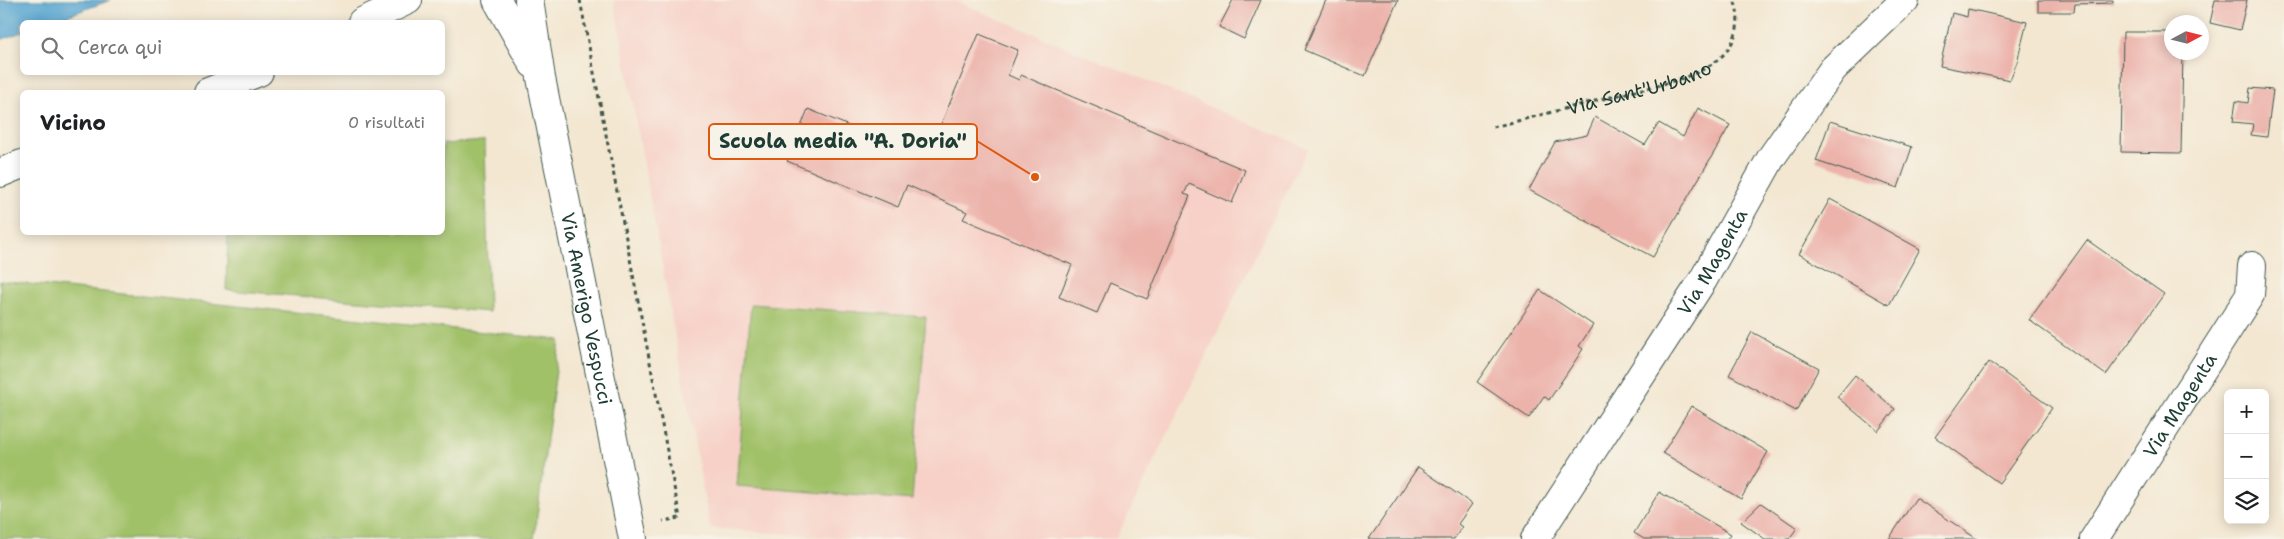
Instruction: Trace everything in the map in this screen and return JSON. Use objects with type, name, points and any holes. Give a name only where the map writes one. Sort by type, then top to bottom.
[{"type":"street","points":[[366,20],[408,0]]},
{"type":"street","name":"Via Amerigo Vespucci","points":[[497,0],[541,78]]},
{"type":"street","name":"Via Amerigo Vespucci","points":[[529,0],[541,78],[634,539]]},
{"type":"street","name":"Via Magenta","points":[[1535,539],[1703,280],[1771,158],[1833,69],[1905,0]]},
{"type":"street","points":[[213,90],[252,75]]},
{"type":"street","name":"Via Magenta","points":[[2094,539],[2250,295],[2252,266]]},
{"type":"path","points":[[580,0],[680,518]]},
{"type":"path","name":"Via Sant'Urbano","points":[[1493,128],[1702,71],[1722,56],[1735,38],[1738,20],[1734,0]]},
{"type":"shaded area","points":[[614,0],[953,0],[1308,148],[1116,539],[850,539],[710,528]]},
{"type":"green space","points":[[485,141],[489,312],[226,290],[228,235],[445,235],[445,144]]},
{"type":"green space","points":[[0,281],[560,340],[534,539],[0,539]]},
{"type":"green space","points":[[751,304],[926,317],[912,500],[737,486]]},
{"type":"water","points":[[0,0],[111,0],[56,20],[20,20],[20,33],[0,40]]},
{"type":"building","points":[[1233,0],[1261,0],[1244,39],[1219,27]]},
{"type":"building","points":[[1326,0],[1398,0],[1365,76],[1304,50]]},
{"type":"building","points":[[2038,0],[2113,0],[2113,3],[2075,4],[2074,12],[2038,12]]},
{"type":"building","points":[[2215,0],[2247,0],[2240,30],[2210,23]]},
{"type":"building","points":[[1968,9],[2027,22],[2017,62],[2010,80],[1940,66],[1952,13],[1967,17]]},
{"type":"building","points":[[2123,32],[2164,32],[2164,60],[2183,60],[2181,153],[2121,152]]},
{"type":"building","points":[[979,34],[1018,50],[1008,75],[1019,80],[1021,75],[1245,170],[1232,203],[1189,184],[1184,194],[1190,196],[1147,299],[1110,283],[1097,313],[1059,297],[1072,265],[963,219],[967,212],[907,185],[898,207],[787,161],[808,109],[912,152],[919,137],[933,143]]},
{"type":"building","points":[[2250,88],[2273,90],[2267,137],[2251,135],[2253,124],[2233,122],[2236,101],[2248,103]]},
{"type":"building","points":[[1698,108],[1730,125],[1653,257],[1529,190],[1555,142],[1587,135],[1595,117],[1645,145],[1659,123],[1683,137]]},
{"type":"building","points":[[1830,121],[1912,147],[1898,188],[1816,161]]},
{"type":"building","points":[[1830,199],[1920,249],[1889,305],[1799,254]]},
{"type":"building","points":[[2087,240],[2164,294],[2106,375],[2029,320]]},
{"type":"building","points":[[1540,290],[1593,325],[1579,346],[1583,349],[1549,400],[1544,396],[1529,418],[1477,382]]},
{"type":"building","points":[[1752,332],[1819,368],[1796,411],[1729,375]]},
{"type":"building","points":[[1989,362],[2052,408],[1999,483],[1935,437]]},
{"type":"building","points":[[1855,375],[1895,409],[1878,431],[1837,397]]},
{"type":"building","points":[[1691,406],[1768,452],[1741,499],[1663,453]]},
{"type":"building","points":[[1418,467],[1472,504],[1458,524],[1462,527],[1454,539],[1369,539]]},
{"type":"building","points":[[1659,492],[1731,534],[1728,539],[1644,539],[1634,533]]},
{"type":"building","points":[[1916,498],[1977,539],[1889,539]]},
{"type":"building","points":[[1761,503],[1797,528],[1789,539],[1765,539],[1741,522]]},
{"type":"place","name":"Scuola media \"A. Doria\"","points":[[1035,177]]}]
